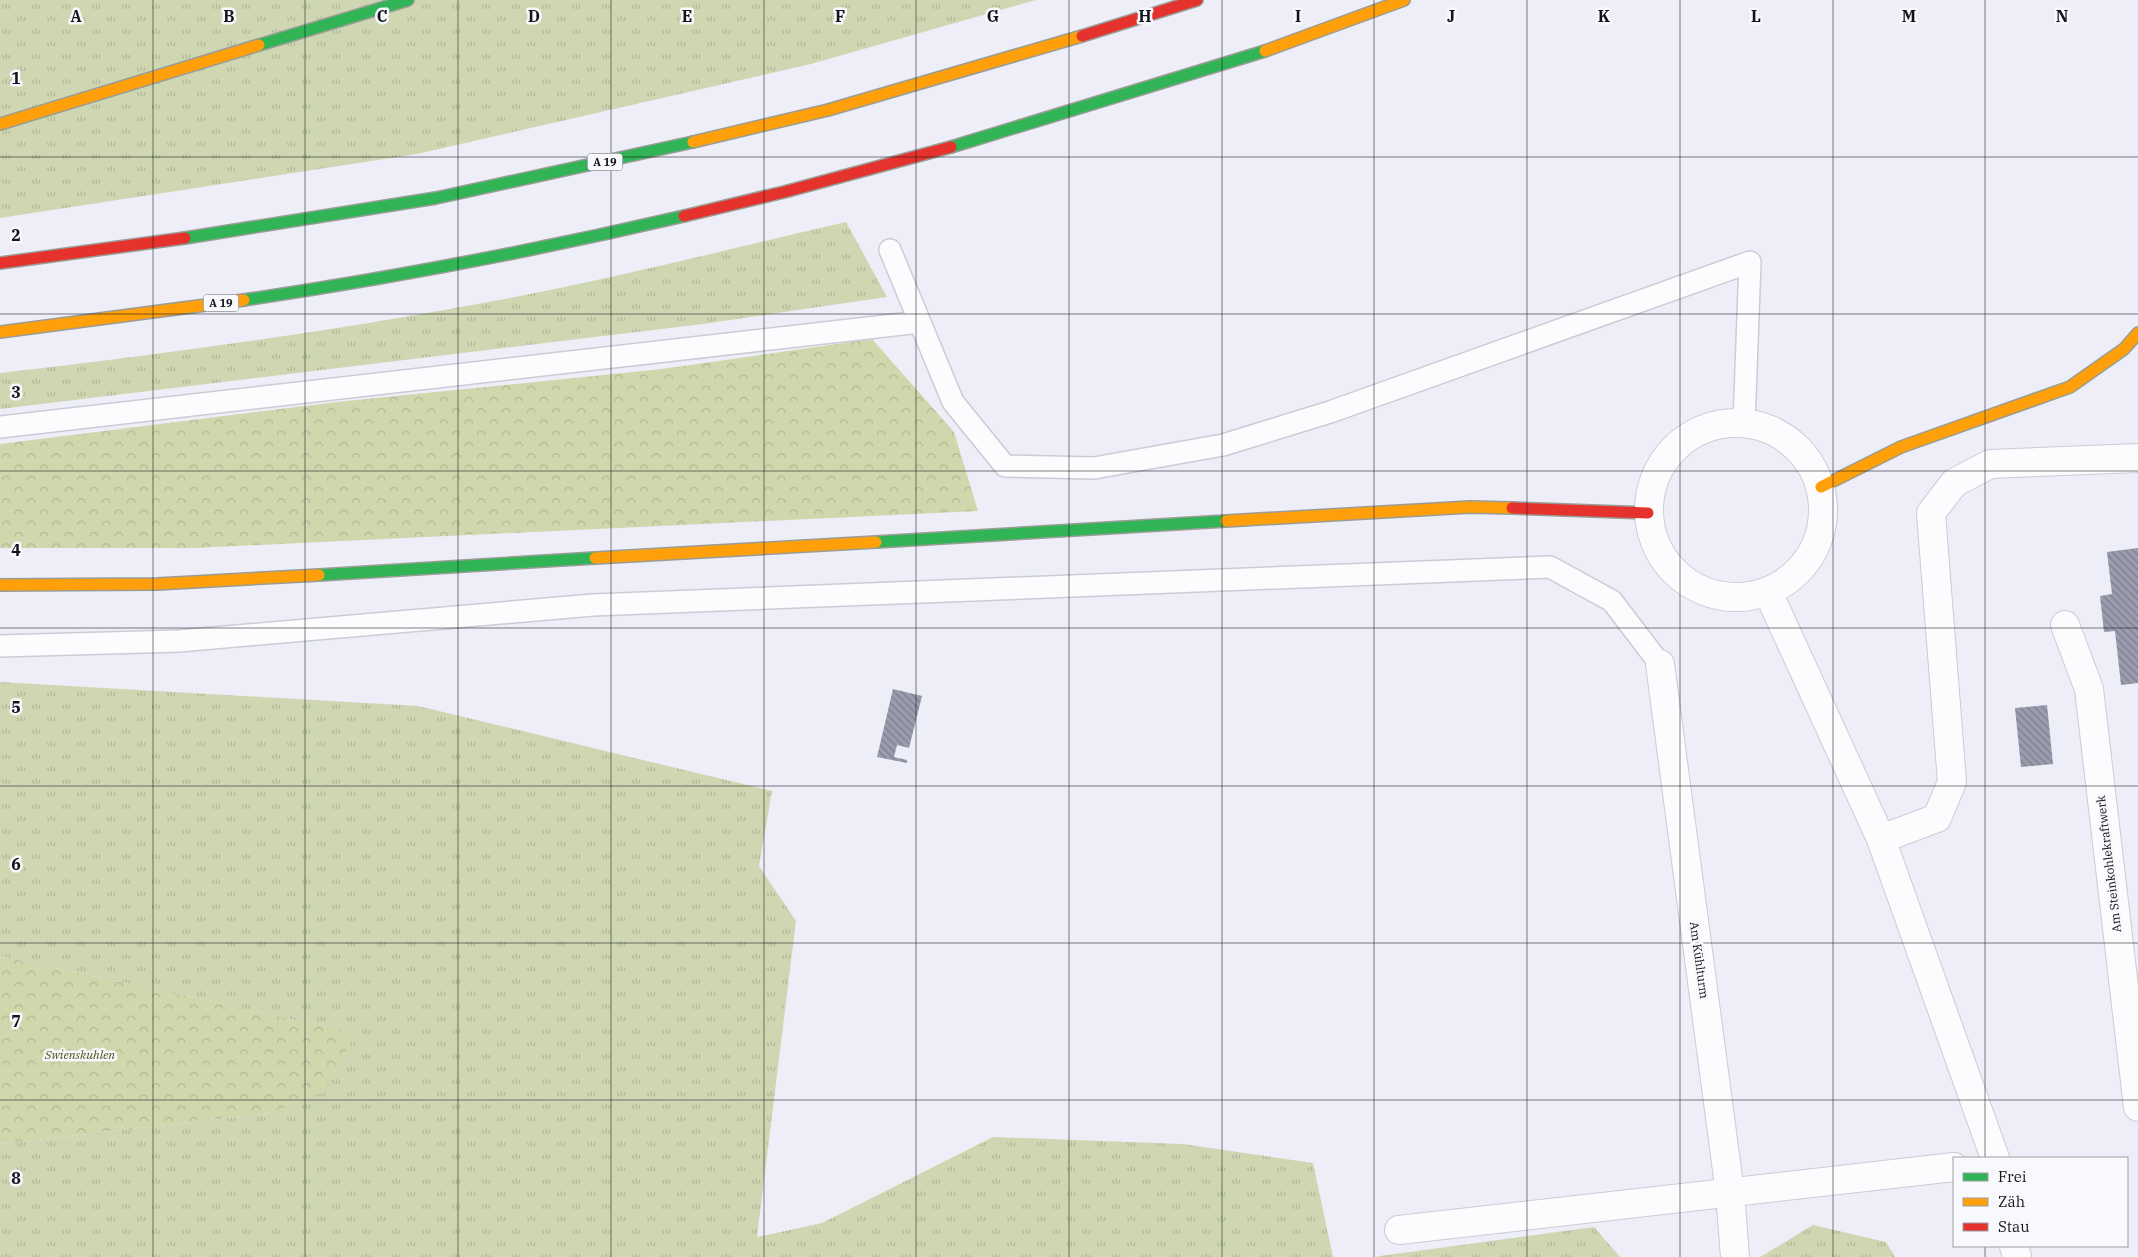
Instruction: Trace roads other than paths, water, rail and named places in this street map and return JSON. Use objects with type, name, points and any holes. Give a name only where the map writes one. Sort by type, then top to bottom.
[{"type":"highway","points":[[0,124],[408,0]]},
{"type":"highway","name":"A 19","points":[[0,263],[230,232],[397,204],[627,158],[828,110],[1023,56],[1197,0]]},
{"type":"highway","name":"A 19","points":[[0,332],[111,320],[338,286],[572,242],[732,205],[879,167],[1062,114],[1260,52],[1404,0]]},
{"type":"highway","points":[[1821,487],[1902,447],[2070,387],[2124,349],[2138,333]]},
{"type":"highway","points":[[0,585],[157,584],[1470,507],[1648,513]]},
{"type":"street","points":[[1744,423],[1770,429],[1793,443],[1810,463],[1821,487],[1824,513],[1820,538],[1808,561],[1791,579],[1768,592],[1741,598],[1713,596],[1688,584],[1667,565],[1653,541],[1648,513],[1652,484],[1661,466],[1666,458],[1687,437],[1714,425],[1744,423]]},
{"type":"street","points":[[1881,839],[1937,818],[1952,782],[1931,514],[1954,483],[1990,464],[2138,458]]},
{"type":"street","points":[[1768,592],[1881,839],[1995,1157]]},
{"type":"street","name":"Am Steinkohlekraftwerk","points":[[2065,625],[2089,689],[2138,1107]]},
{"type":"street","name":"Am Kühlturm","points":[[1660,664],[1730,1193],[1734,1257]]},
{"type":"street","points":[[1399,1230],[1953,1167]]},
{"type":"lane","points":[[890,250],[953,402],[1005,466],[1094,468],[1223,445],[1330,412],[1750,262],[1744,423]]},
{"type":"lane","points":[[0,427],[920,322]]},
{"type":"lane","points":[[0,646],[178,641],[593,605],[1550,567],[1612,601],[1660,664]]},
{"type":"park label","name":"Swienskuhlen","points":[[80,1055]]}]
